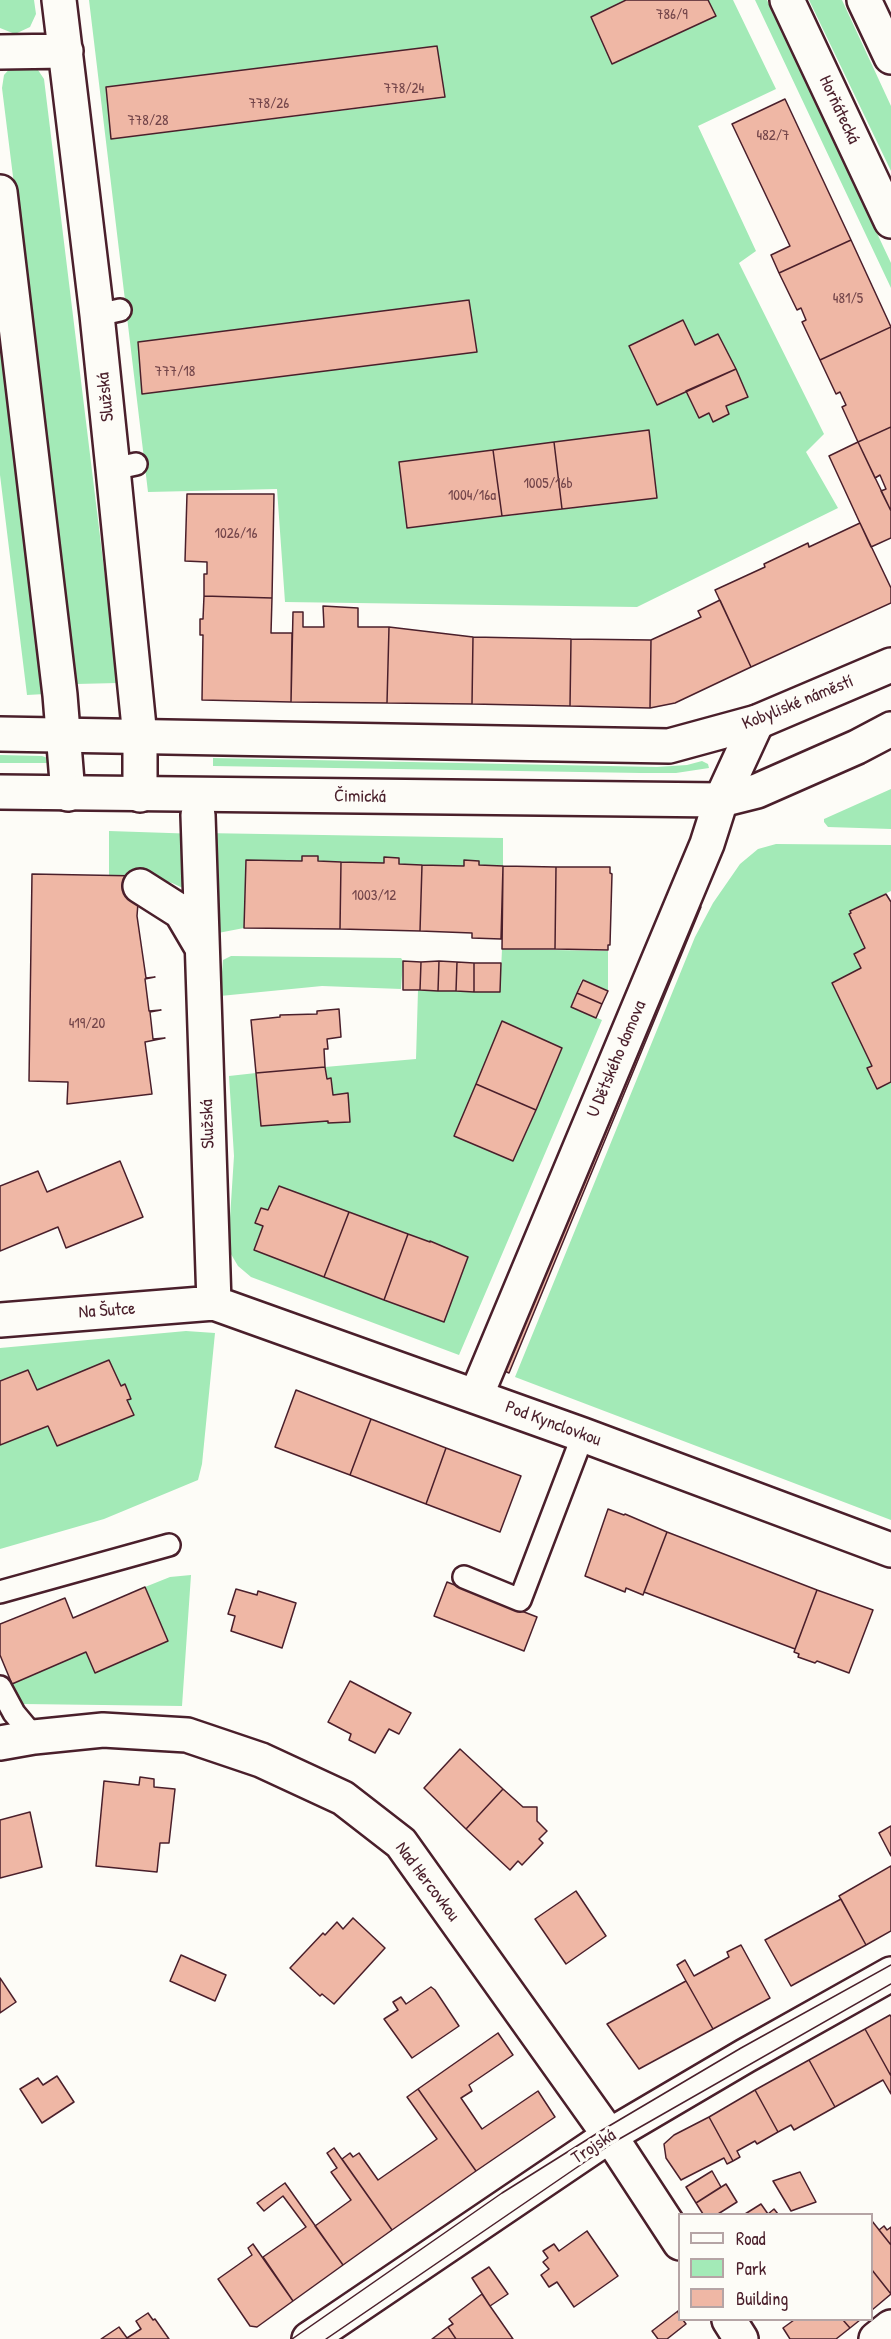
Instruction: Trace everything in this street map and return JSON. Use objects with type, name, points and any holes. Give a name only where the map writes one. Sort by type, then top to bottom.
[{"type":"street","name":"Služská","points":[[59,0],[76,50],[125,466],[140,737],[140,795]]},
{"type":"street","name":"Horňátecká","points":[[787,0],[891,221]]},
{"type":"street","points":[[864,0],[891,57]]},
{"type":"street","points":[[0,52],[76,50]]},
{"type":"street","points":[[0,192],[64,735],[68,794]]},
{"type":"street","name":"Kobyliské náměstí","points":[[140,737],[669,746],[757,722],[891,665]]},
{"type":"street","name":"U Dětského domova","points":[[476,1396],[707,844],[721,800],[757,722]]},
{"type":"street","points":[[721,800],[757,791],[857,747],[891,729]]},
{"type":"street","points":[[0,734],[140,737]]},
{"type":"street","points":[[857,747],[891,737]]},
{"type":"street","name":"Čimická","points":[[0,792],[721,800]]},
{"type":"street","name":"Služská","points":[[198,815],[214,1303]]},
{"type":"street","name":"Služská","points":[[140,886],[181,912],[201,946]]},
{"type":"street","name":"Pod Kynclovkou","points":[[214,1303],[583,1435],[891,1550]]},
{"type":"street","name":"Na Šutce","points":[[0,1320],[214,1303]]},
{"type":"street","name":"Nad Hercovkou","points":[[0,1743],[103,1730],[187,1735],[261,1760],[343,1798],[401,1843],[609,2136],[678,2240]]},
{"type":"street","name":"Trojská","points":[[309,2339],[609,2136],[891,1974]]},
{"type":"street","points":[[730,2321],[741,2339]]},
{"type":"street","points":[[876,2339],[891,2327]]},
{"type":"lane","points":[[464,1576],[520,1600],[583,1435]]},
{"type":"lane","points":[[0,1592],[170,1545]]},
{"type":"lane","points":[[0,1688],[14,1713],[34,1737]]},
{"type":"green space","points":[[0,0],[34,0],[36,14],[30,27],[15,34],[0,28]]},
{"type":"green space","points":[[89,0],[626,0],[591,17],[612,64],[715,16],[708,0],[733,0],[776,89],[698,126],[756,251],[739,263],[824,434],[806,452],[838,508],[637,607],[285,602],[277,489],[148,492]],"holes":[[[437,46],[444,98],[111,139],[106,87]],[[468,300],[477,351],[142,393],[138,342]],[[682,320],[695,345],[718,334],[736,369],[726,406],[713,421],[709,413],[699,418],[686,391],[657,405],[629,346]],[[649,431],[657,498],[407,528],[399,462]]]},
{"type":"green space","points":[[755,0],[767,0],[891,263],[891,288]]},
{"type":"green space","points":[[809,0],[842,0],[891,106],[891,171]]},
{"type":"green space","points":[[13,65],[36,67],[44,79],[118,683],[76,684],[2,88],[4,75]]},
{"type":"green space","points":[[0,329],[45,694],[27,695],[0,475]]},
{"type":"green space","points":[[0,755],[42,756],[48,758],[50,763],[0,763]]},
{"type":"green space","points":[[213,758],[657,767],[687,765],[702,761],[708,764],[709,768],[676,773],[641,773],[213,766]]},
{"type":"green space","points":[[891,789],[891,829],[828,827],[824,822],[824,819]]},
{"type":"green space","points":[[109,831],[199,834],[185,889],[146,876],[109,875]]},
{"type":"green space","points":[[203,833],[503,838],[503,866],[479,865],[479,861],[464,860],[464,866],[399,864],[399,858],[391,857],[384,858],[384,863],[318,861],[318,856],[302,856],[302,861],[246,860],[244,928],[218,933]]},
{"type":"green space","points":[[776,844],[891,845],[891,891],[851,910],[849,914],[865,948],[854,954],[861,968],[832,983],[872,1066],[867,1068],[877,1088],[891,1082],[891,1520],[515,1377],[695,937],[713,903],[740,864],[758,849]]},
{"type":"green space","points":[[502,949],[608,951],[608,991],[582,979],[571,1007],[602,1020],[459,1355],[251,1277],[238,1266],[228,1249],[234,1156],[229,1076],[256,1073],[261,1126],[328,1121],[328,1123],[350,1122],[348,1094],[333,1095],[331,1078],[327,1079],[325,1067],[416,1059],[418,990],[500,992]]},
{"type":"green space","points":[[231,956],[401,958],[403,961],[401,989],[322,986],[220,996],[223,960]]},
{"type":"green space","points":[[186,1331],[215,1333],[202,1464],[198,1480],[104,1519],[0,1549],[0,1445],[48,1426],[57,1446],[134,1415],[127,1400],[131,1398],[121,1386],[37,1390],[0,1381],[0,1348]]},
{"type":"green space","points":[[191,1575],[182,1706],[23,1704],[12,1684],[86,1652],[95,1672],[168,1641],[145,1587],[170,1577]]},
{"type":"building","points":[[626,0],[708,0],[716,16],[612,64],[591,17]]},
{"type":"building","points":[[437,46],[445,97],[111,139],[106,87]]},
{"type":"building","points":[[785,99],[851,240],[779,273],[771,255],[790,246],[732,124]]},
{"type":"building","points":[[851,240],[891,327],[820,360],[802,322],[806,320],[801,308],[797,310],[779,273]]},
{"type":"building","points":[[469,300],[477,352],[142,394],[138,342]]},
{"type":"building","points":[[683,320],[695,345],[718,334],[736,369],[657,405],[629,346]]},
{"type":"building","points":[[891,327],[891,427],[858,442],[842,407],[846,405],[840,392],[836,394],[820,360]]},
{"type":"building","points":[[736,369],[748,397],[726,406],[729,414],[713,422],[709,413],[699,418],[686,391]]},
{"type":"building","points":[[891,427],[891,511],[881,491],[886,489],[880,475],[875,478],[858,442]]},
{"type":"building","points":[[649,430],[657,498],[562,509],[554,442]]},
{"type":"building","points":[[554,442],[562,509],[502,516],[493,450]]},
{"type":"building","points":[[858,442],[891,511],[891,538],[871,547],[829,456]]},
{"type":"building","points":[[493,450],[502,516],[407,528],[399,462]]},
{"type":"building","points":[[187,494],[274,494],[272,598],[204,596],[204,574],[207,574],[207,562],[185,561]]},
{"type":"building","points":[[860,523],[891,588],[891,603],[751,667],[715,590],[765,567],[764,564],[808,543],[809,547]]},
{"type":"building","points":[[204,596],[272,598],[271,633],[292,633],[291,702],[202,700],[203,635],[200,635],[200,619],[203,619]]},
{"type":"building","points":[[720,600],[751,667],[675,703],[650,708],[651,640],[701,617],[698,611]]},
{"type":"building","points":[[323,606],[358,608],[358,627],[389,627],[387,703],[291,702],[293,612],[303,612],[303,627],[324,627]]},
{"type":"building","points":[[389,627],[473,637],[472,704],[387,703]]},
{"type":"building","points":[[473,637],[571,639],[570,706],[472,704]]},
{"type":"building","points":[[571,639],[651,640],[650,708],[570,706]]},
{"type":"building","points":[[302,856],[318,856],[318,861],[341,862],[340,929],[244,928],[246,860],[302,861]]},
{"type":"building","points":[[384,857],[399,858],[399,864],[422,865],[420,931],[340,929],[341,862],[384,863]]},
{"type":"building","points":[[464,860],[479,861],[479,865],[503,866],[501,939],[472,938],[472,933],[420,931],[422,865],[464,866]]},
{"type":"building","points":[[503,866],[556,867],[555,949],[502,949]]},
{"type":"building","points":[[556,867],[610,867],[612,874],[608,950],[555,949]]},
{"type":"building","points":[[32,874],[140,876],[137,916],[146,978],[155,977],[145,979],[149,1011],[161,1010],[150,1012],[153,1039],[165,1038],[145,1042],[152,1094],[67,1104],[68,1082],[29,1081]]},
{"type":"building","points":[[886,894],[891,902],[891,1082],[877,1089],[867,1068],[872,1066],[832,983],[861,968],[854,954],[865,948],[849,914],[850,911]]},
{"type":"building","points":[[692,905],[701,907],[509,1373],[500,1369]]},
{"type":"building","points":[[403,961],[421,962],[420,990],[403,990]]},
{"type":"building","points":[[439,961],[457,962],[456,991],[438,991]]},
{"type":"building","points":[[439,961],[438,991],[420,990],[421,962]]},
{"type":"building","points":[[457,962],[474,963],[474,992],[456,991]]},
{"type":"building","points":[[474,963],[501,963],[500,992],[474,992]]},
{"type":"building","points":[[583,980],[608,991],[602,1004],[577,993]]},
{"type":"building","points":[[577,993],[602,1004],[596,1018],[571,1007]]},
{"type":"building","points":[[339,1009],[341,1037],[327,1039],[328,1049],[324,1049],[325,1067],[256,1073],[251,1020],[280,1017],[280,1015],[317,1014],[317,1011]]},
{"type":"building","points":[[502,1021],[562,1048],[536,1110],[476,1084]]},
{"type":"building","points":[[325,1067],[327,1079],[331,1078],[333,1095],[348,1093],[350,1122],[328,1123],[328,1121],[261,1126],[256,1073]]},
{"type":"building","points":[[476,1084],[536,1110],[513,1161],[454,1136]]},
{"type":"building","points":[[120,1161],[143,1217],[66,1248],[58,1227],[0,1251],[0,1186],[38,1171],[47,1192]]},
{"type":"building","points":[[279,1186],[349,1212],[324,1277],[254,1250],[263,1226],[255,1223],[261,1208],[268,1210]]},
{"type":"building","points":[[349,1212],[408,1234],[384,1300],[324,1277]]},
{"type":"building","points":[[408,1234],[468,1257],[444,1322],[384,1300]]},
{"type":"building","points":[[109,1360],[121,1386],[125,1384],[131,1399],[127,1400],[134,1415],[57,1446],[48,1426],[0,1445],[0,1381],[28,1370],[37,1390]]},
{"type":"building","points":[[296,1390],[371,1419],[350,1475],[275,1447]]},
{"type":"building","points":[[371,1419],[446,1448],[426,1504],[350,1475]]},
{"type":"building","points":[[446,1448],[521,1476],[500,1532],[426,1504]]},
{"type":"building","points":[[608,1509],[667,1532],[643,1595],[626,1588],[625,1592],[585,1576]]},
{"type":"building","points":[[667,1532],[817,1590],[795,1649],[644,1592]]},
{"type":"building","points":[[447,1582],[537,1617],[524,1651],[434,1616]]},
{"type":"building","points":[[145,1587],[168,1641],[95,1673],[86,1652],[12,1684],[0,1655],[0,1624],[65,1598],[73,1618]]},
{"type":"building","points":[[236,1589],[257,1595],[258,1591],[296,1603],[282,1648],[231,1631],[235,1616],[228,1614]]},
{"type":"building","points":[[817,1590],[873,1610],[849,1673],[817,1661],[815,1663],[798,1657],[799,1654],[794,1652]]},
{"type":"building","points":[[350,1681],[411,1713],[399,1734],[389,1729],[375,1753],[349,1740],[351,1734],[328,1722]]},
{"type":"building","points":[[460,1749],[503,1789],[466,1829],[424,1788]]},
{"type":"building","points":[[140,1777],[154,1779],[154,1787],[175,1789],[169,1843],[160,1843],[157,1872],[96,1866],[104,1781],[139,1785]]},
{"type":"building","points":[[503,1789],[523,1807],[537,1807],[537,1821],[547,1831],[539,1839],[543,1843],[522,1865],[518,1861],[510,1870],[466,1829]]},
{"type":"building","points":[[30,1812],[42,1867],[0,1878],[0,1820]]},
{"type":"building","points":[[891,1826],[891,1856],[879,1833]]},
{"type":"building","points":[[891,1866],[891,1931],[866,1945],[839,1896]]},
{"type":"building","points":[[576,1891],[606,1936],[566,1964],[535,1919]]},
{"type":"building","points":[[841,1899],[866,1945],[791,1986],[765,1940]]},
{"type":"building","points":[[353,1918],[385,1948],[334,2004],[322,1994],[320,1996],[290,1968],[323,1933],[325,1935],[337,1922],[343,1929]]},
{"type":"building","points":[[741,1945],[770,1998],[713,2029],[677,1965],[685,1960],[694,1976],[729,1957],[727,1952]]},
{"type":"building","points":[[181,1955],[226,1975],[215,2001],[170,1981]]},
{"type":"building","points":[[0,1978],[16,2002],[0,2013]]},
{"type":"building","points":[[686,1981],[713,2029],[639,2069],[607,2024]]},
{"type":"building","points":[[431,1987],[459,2026],[412,2058],[384,2019],[398,2010],[393,2002],[401,1997],[406,2004]]},
{"type":"building","points":[[890,2015],[891,2017],[891,2076],[865,2029]]},
{"type":"building","points":[[865,2029],[891,2076],[891,2094],[883,2080],[835,2107],[809,2060]]},
{"type":"building","points":[[498,2033],[513,2055],[469,2085],[472,2091],[461,2098],[482,2129],[538,2091],[555,2117],[476,2171],[418,2089]]},
{"type":"building","points":[[809,2060],[835,2107],[794,2130],[791,2125],[778,2132],[755,2090]]},
{"type":"building","points":[[57,2076],[74,2102],[42,2123],[20,2089],[38,2078],[43,2085]]},
{"type":"building","points":[[418,2089],[476,2171],[392,2230],[342,2159],[350,2153],[353,2157],[359,2153],[378,2180],[437,2139],[407,2097]]},
{"type":"building","points":[[755,2090],[778,2132],[757,2144],[755,2141],[737,2151],[740,2157],[733,2161],[709,2117]]},
{"type":"building","points":[[709,2117],[733,2161],[727,2164],[724,2158],[681,2180],[666,2158],[664,2144],[674,2135]]},
{"type":"building","points":[[334,2148],[392,2230],[343,2265],[315,2226],[351,2200],[331,2172],[337,2168],[327,2153]]},
{"type":"building","points":[[712,2171],[721,2187],[696,2203],[686,2187]]},
{"type":"building","points":[[800,2172],[816,2202],[791,2211],[773,2181]]},
{"type":"building","points":[[285,2183],[343,2265],[293,2301],[263,2257],[306,2227],[283,2196],[264,2211],[257,2203]]},
{"type":"building","points":[[726,2184],[737,2202],[720,2213],[702,2213],[696,2203]]},
{"type":"building","points":[[761,2204],[767,2213],[747,2213]]},
{"type":"building","points":[[873,2222],[891,2245],[891,2294],[873,2271]]},
{"type":"building","points":[[884,2226],[887,2230],[891,2227],[891,2245],[879,2230]]},
{"type":"building","points":[[587,2231],[618,2276],[574,2307],[557,2282],[549,2287],[541,2275],[549,2269],[543,2262],[548,2258],[543,2251],[554,2244],[559,2251]]},
{"type":"building","points":[[253,2244],[293,2301],[257,2327],[250,2326],[218,2279],[252,2255],[248,2248]]},
{"type":"building","points":[[489,2267],[508,2294],[490,2306],[472,2278]]},
{"type":"building","points":[[873,2271],[891,2294],[873,2309]]},
{"type":"building","points":[[482,2294],[513,2339],[456,2339],[448,2327],[453,2324],[449,2319]]},
{"type":"building","points":[[678,2311],[678,2321],[684,2321],[686,2324],[667,2339],[658,2339],[652,2331]]},
{"type":"building","points":[[148,2313],[169,2339],[101,2339],[119,2327],[127,2338],[141,2329],[136,2321]]},
{"type":"building","points":[[793,2321],[844,2321],[850,2328],[836,2339],[790,2339],[783,2328]]},
{"type":"building","points":[[844,2321],[859,2321],[850,2328]]},
{"type":"building","points":[[448,2327],[456,2339],[432,2339]]},
{"type":"tram line","points":[[292,2339],[502,2193],[604,2129],[741,2048],[891,1965]]},
{"type":"tram line","points":[[326,2339],[614,2142],[891,1984]]}]
